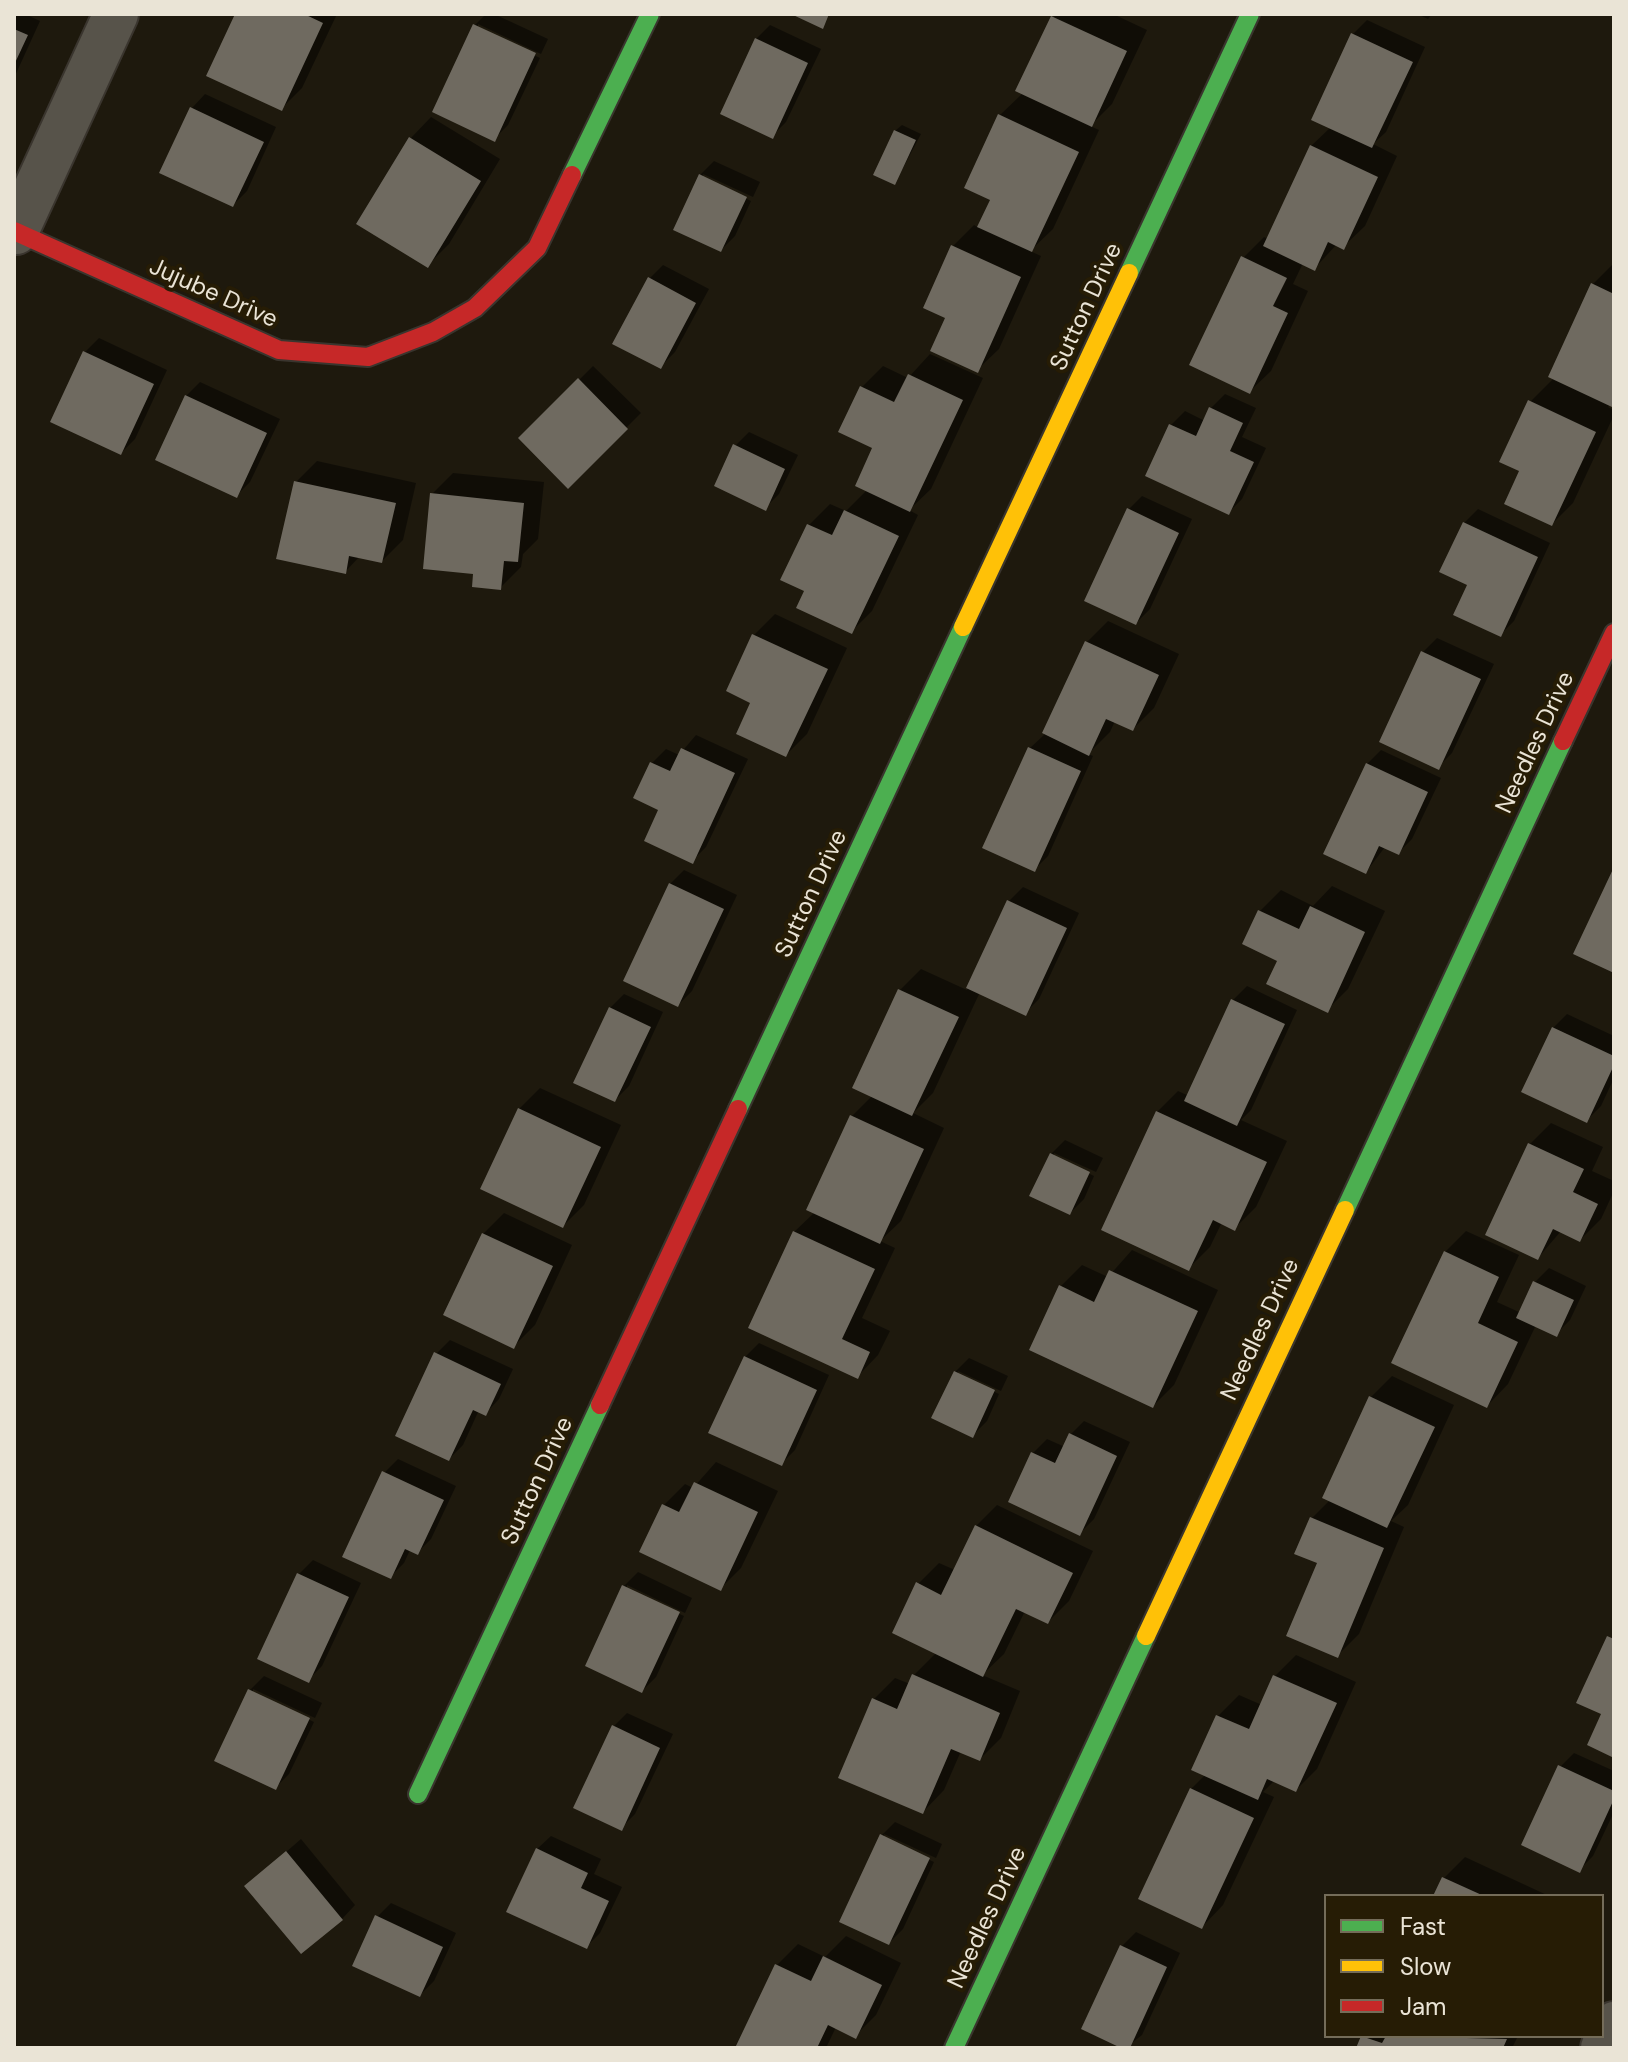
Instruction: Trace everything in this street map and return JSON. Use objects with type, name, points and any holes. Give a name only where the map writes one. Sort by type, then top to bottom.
[{"type":"street","points":[[15,231],[116,14]]},
{"type":"street","name":"Jujube Drive","points":[[15,231],[279,350],[368,357],[433,332],[475,308],[537,248],[650,14]]},
{"type":"street","name":"Sutton Drive","points":[[418,1794],[1250,14]]},
{"type":"street","name":"Needles Drive","points":[[954,2048],[1614,633]]},
{"type":"street","points":[[1603,2048],[1614,2024]]},
{"type":"building","points":[[235,14],[304,14],[323,23],[282,111],[206,76]]},
{"type":"building","points":[[791,14],[829,14],[823,29]]},
{"type":"building","points":[[1051,16],[1127,51],[1092,127],[1015,91]]},
{"type":"building","points":[[473,24],[536,53],[495,142],[432,112]]},
{"type":"building","points":[[14,29],[28,35],[14,65]]},
{"type":"building","points":[[1351,33],[1413,62],[1372,148],[1311,120]]},
{"type":"building","points":[[755,38],[808,63],[773,139],[720,114]]},
{"type":"building","points":[[190,107],[264,142],[233,207],[159,173]]},
{"type":"building","points":[[998,114],[1079,152],[1032,252],[977,227],[990,200],[964,188]]},
{"type":"building","points":[[894,130],[916,140],[895,185],[873,175]]},
{"type":"building","points":[[409,137],[481,181],[428,268],[356,224]]},
{"type":"building","points":[[1310,145],[1378,177],[1344,250],[1328,242],[1315,271],[1263,246]]},
{"type":"building","points":[[699,174],[747,197],[721,252],[673,230]]},
{"type":"building","points":[[951,245],[1021,277],[978,373],[930,351],[945,318],[923,308]]},
{"type":"building","points":[[1241,256],[1287,278],[1273,306],[1288,313],[1250,394],[1189,365]]},
{"type":"building","points":[[648,277],[696,303],[661,369],[612,344]]},
{"type":"building","points":[[1591,283],[1614,294],[1612,407],[1548,377]]},
{"type":"building","points":[[83,351],[154,384],[121,455],[50,422]]},
{"type":"building","points":[[908,374],[963,400],[910,512],[855,486],[872,448],[838,432],[860,386],[894,402]]},
{"type":"building","points":[[578,378],[628,429],[568,489],[518,438]]},
{"type":"building","points":[[185,395],[267,433],[237,498],[155,460]]},
{"type":"building","points":[[1528,400],[1596,432],[1552,526],[1504,504],[1519,471],[1499,462]]},
{"type":"building","points":[[1209,407],[1243,423],[1230,451],[1254,462],[1229,515],[1145,476],[1169,424],[1196,436]]},
{"type":"building","points":[[733,444],[785,469],[766,511],[714,486]]},
{"type":"building","points":[[294,481],[396,503],[382,563],[349,556],[346,574],[276,559]]},
{"type":"building","points":[[430,493],[524,503],[518,562],[504,561],[501,590],[472,587],[473,574],[423,569]]},
{"type":"building","points":[[1127,508],[1179,533],[1136,625],[1084,601]]},
{"type":"building","points":[[844,510],[899,536],[852,634],[796,608],[804,591],[780,580],[807,524],[832,535]]},
{"type":"building","points":[[1463,522],[1538,557],[1501,637],[1453,615],[1467,585],[1439,572]]},
{"type":"building","points":[[752,634],[828,669],[786,757],[736,734],[750,703],[726,691]]},
{"type":"building","points":[[1085,641],[1159,675],[1133,731],[1106,719],[1089,756],[1042,733]]},
{"type":"building","points":[[1421,651],[1481,679],[1439,770],[1379,742]]},
{"type":"building","points":[[1028,747],[1081,771],[1035,872],[982,848]]},
{"type":"building","points":[[681,748],[735,773],[693,864],[644,841],[658,810],[633,798],[650,762],[670,771]]},
{"type":"building","points":[[1366,763],[1428,792],[1399,855],[1379,846],[1366,874],[1323,854]]},
{"type":"building","points":[[1614,867],[1614,973],[1573,954]]},
{"type":"building","points":[[669,883],[724,909],[678,1007],[623,981]]},
{"type":"building","points":[[1007,900],[1067,928],[1026,1016],[966,988]]},
{"type":"building","points":[[1310,906],[1365,932],[1328,1013],[1266,984],[1277,961],[1242,944],[1258,910],[1299,929]]},
{"type":"building","points":[[898,989],[959,1017],[912,1116],[852,1088]]},
{"type":"building","points":[[1231,999],[1285,1024],[1237,1126],[1184,1101]]},
{"type":"building","points":[[609,1007],[651,1027],[615,1102],[573,1083]]},
{"type":"building","points":[[1552,1027],[1614,1056],[1614,1065],[1587,1123],[1521,1092]]},
{"type":"building","points":[[518,1108],[601,1147],[563,1228],[480,1189]]},
{"type":"building","points":[[1156,1111],[1267,1162],[1235,1231],[1213,1220],[1189,1271],[1101,1230]]},
{"type":"building","points":[[850,1115],[924,1149],[880,1244],[806,1210]]},
{"type":"building","points":[[1528,1143],[1584,1169],[1573,1192],[1598,1204],[1580,1242],[1553,1229],[1538,1260],[1485,1235]]},
{"type":"building","points":[[1050,1153],[1090,1172],[1070,1215],[1029,1196]]},
{"type":"building","points":[[793,1231],[875,1269],[842,1339],[870,1352],[858,1379],[748,1328]]},
{"type":"building","points":[[482,1233],[553,1266],[514,1349],[443,1315]]},
{"type":"building","points":[[1444,1251],[1499,1277],[1478,1323],[1518,1342],[1487,1408],[1391,1363]]},
{"type":"building","points":[[1109,1270],[1198,1311],[1153,1408],[1029,1350],[1059,1285],[1094,1302]]},
{"type":"building","points":[[1533,1281],[1574,1300],[1557,1337],[1516,1318]]},
{"type":"building","points":[[434,1352],[501,1384],[486,1416],[473,1410],[449,1461],[395,1436]]},
{"type":"building","points":[[744,1356],[817,1390],[782,1466],[708,1433]]},
{"type":"building","points":[[954,1371],[995,1390],[973,1438],[931,1418]]},
{"type":"building","points":[[1369,1396],[1435,1427],[1387,1528],[1322,1498]]},
{"type":"building","points":[[1069,1433],[1117,1456],[1080,1536],[1008,1502],[1031,1452],[1055,1463]]},
{"type":"building","points":[[382,1471],[444,1500],[418,1555],[405,1549],[391,1579],[342,1557]]},
{"type":"building","points":[[694,1482],[758,1512],[721,1591],[639,1552],[662,1504],[679,1512]]},
{"type":"building","points":[[1310,1517],[1384,1548],[1338,1658],[1286,1636],[1317,1563],[1294,1554]]},
{"type":"building","points":[[975,1525],[1073,1573],[1048,1624],[1016,1609],[983,1677],[892,1633],[916,1582],[941,1595]]},
{"type":"building","points":[[297,1573],[349,1597],[309,1683],[257,1659]]},
{"type":"building","points":[[622,1585],[680,1612],[642,1693],[585,1666]]},
{"type":"building","points":[[1607,1636],[1614,1639],[1614,1758],[1587,1745],[1601,1714],[1576,1703]]},
{"type":"building","points":[[912,1674],[1000,1713],[980,1761],[951,1749],[923,1814],[838,1778],[872,1698],[897,1709]]},
{"type":"building","points":[[1273,1675],[1337,1703],[1296,1792],[1267,1779],[1258,1800],[1191,1770],[1216,1715],[1249,1729]]},
{"type":"building","points":[[248,1689],[310,1718],[276,1790],[214,1761]]},
{"type":"building","points":[[612,1725],[660,1748],[622,1831],[573,1808]]},
{"type":"building","points":[[1558,1765],[1614,1791],[1614,1799],[1580,1873],[1521,1845]]},
{"type":"building","points":[[1190,1788],[1254,1818],[1202,1929],[1138,1899]]},
{"type":"building","points":[[880,1834],[930,1858],[889,1945],[839,1922]]},
{"type":"building","points":[[536,1848],[588,1873],[581,1888],[609,1901],[587,1949],[506,1912]]},
{"type":"building","points":[[286,1851],[343,1920],[301,1954],[244,1886]]},
{"type":"building","points":[[1442,1877],[1480,1894],[1434,1894]]},
{"type":"building","points":[[375,1915],[443,1947],[420,1997],[352,1966]]},
{"type":"building","points":[[1120,1945],[1167,1967],[1130,2048],[1121,2048],[1081,2029]]},
{"type":"building","points":[[823,1956],[882,1985],[856,2039],[828,2025],[817,2048],[735,2048],[775,1964],[811,1981]]},
{"type":"building","points":[[1360,2038],[1382,2043],[1385,2038],[1507,2039],[1503,2048],[1356,2048]]},
{"type":"traffic: fast","points":[[572,175],[650,14]]},
{"type":"traffic: fast","points":[[1129,273],[1250,14]]},
{"type":"traffic: fast","points":[[738,1109],[963,627]]},
{"type":"traffic: fast","points":[[1345,1210],[1563,741]]},
{"type":"traffic: fast","points":[[418,1794],[600,1405]]},
{"type":"traffic: fast","points":[[954,2048],[1146,1636]]},
{"type":"traffic: slow","points":[[963,627],[1129,273]]},
{"type":"traffic: slow","points":[[1146,1636],[1345,1210]]},
{"type":"traffic: jam","points":[[14,231],[279,350],[368,357],[433,332],[475,308],[537,248],[572,175]]},
{"type":"traffic: jam","points":[[1563,741],[1614,633]]},
{"type":"traffic: jam","points":[[600,1405],[738,1109]]}]
